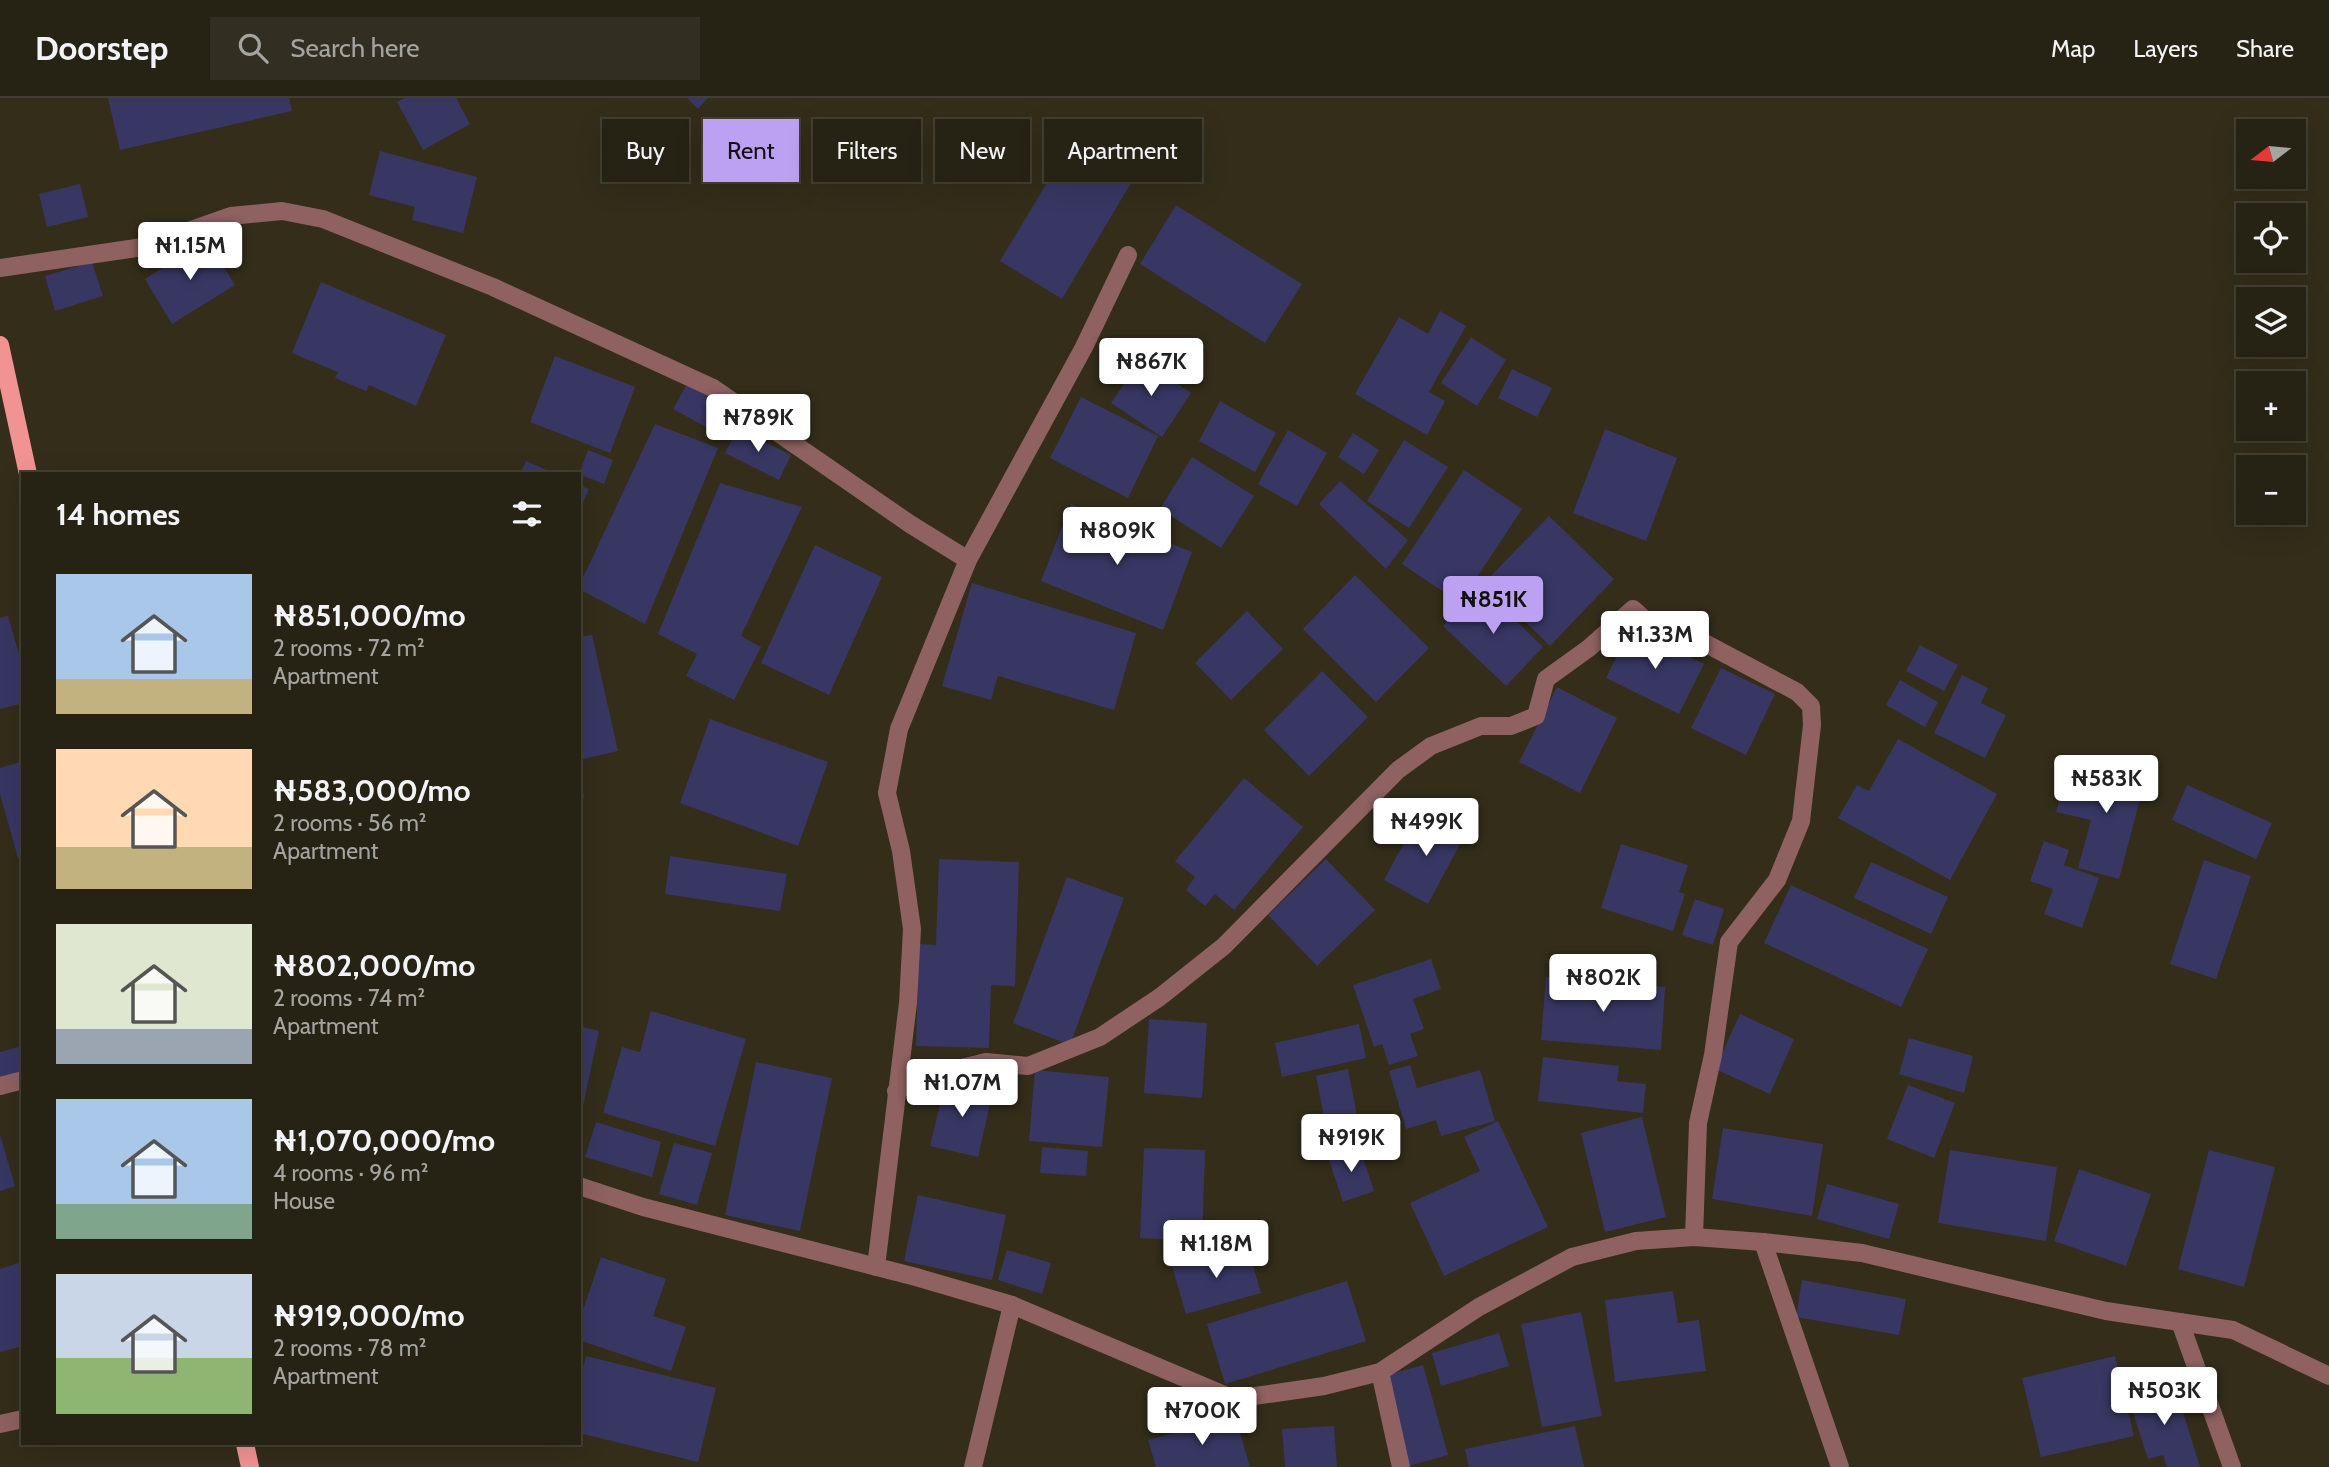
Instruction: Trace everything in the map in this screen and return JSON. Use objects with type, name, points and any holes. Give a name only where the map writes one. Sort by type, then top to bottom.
[{"type":"main road","points":[[0,345],[29,472]]},
{"type":"main road","points":[[245,1445],[250,1467]]},
{"type":"street","points":[[0,268],[144,247],[231,216],[282,211],[323,219],[493,287],[713,388],[909,524],[968,560]]},
{"type":"street","points":[[876,1267],[908,1003],[912,929],[901,851],[887,793],[899,729],[968,560],[1084,347],[1128,255]]},
{"type":"street","points":[[896,1091],[921,1078],[986,1062],[1027,1066],[1100,1037],[1160,997],[1224,946],[1398,770],[1431,746],[1481,726],[1511,726],[1536,716],[1546,679],[1589,648],[1633,609],[1654,628],[1684,632],[1797,692],[1811,706],[1812,725],[1801,821],[1776,880],[1729,943],[1713,1055],[1698,1123],[1694,1237]]},
{"type":"street","points":[[0,1086],[21,1081]]},
{"type":"street","points":[[581,1187],[643,1207],[1012,1305],[1234,1399],[1324,1386],[1380,1372],[1479,1307],[1572,1257],[1636,1241],[1694,1237],[1763,1241],[1862,1253],[2106,1311],[2233,1330],[2329,1376]]},
{"type":"street","points":[[1763,1241],[1840,1467]]},
{"type":"street","points":[[973,1467],[1012,1305]]},
{"type":"street","points":[[2180,1322],[2231,1467]]},
{"type":"street","points":[[1380,1372],[1401,1467]]},
{"type":"street","points":[[0,1424],[21,1419]]},
{"type":"building","points":[[108,98],[289,98],[292,111],[120,150]]},
{"type":"building","points":[[405,98],[456,98],[470,124],[423,150],[397,102]]},
{"type":"building","points":[[687,98],[708,98],[698,109]]},
{"type":"building","points":[[380,151],[477,177],[463,233],[412,220],[415,207],[369,195]]},
{"type":"building","points":[[1047,182],[1132,182],[1062,299],[1000,261]]},
{"type":"building","points":[[80,184],[88,217],[47,227],[39,194]]},
{"type":"building","points":[[1176,205],[1302,284],[1265,343],[1140,264]]},
{"type":"building","points":[[207,240],[235,285],[172,324],[145,279]]},
{"type":"building","points":[[92,262],[103,296],[55,311],[45,276]]},
{"type":"building","points":[[321,282],[446,335],[416,406],[369,385],[366,391],[335,378],[338,372],[292,353]]},
{"type":"building","points":[[1440,311],[1466,326],[1429,392],[1445,401],[1427,435],[1355,394],[1399,317],[1428,334]]},
{"type":"building","points":[[1471,337],[1506,360],[1477,406],[1441,383]]},
{"type":"building","points":[[555,356],[635,387],[610,453],[530,422]]},
{"type":"building","points":[[1141,359],[1191,393],[1162,437],[1111,403]]},
{"type":"building","points":[[1512,369],[1552,388],[1537,417],[1498,398]]},
{"type":"building","points":[[687,384],[735,410],[721,435],[673,409]]},
{"type":"building","points":[[1081,397],[1158,436],[1128,498],[1050,458]]},
{"type":"building","points":[[1220,401],[1276,433],[1255,472],[1199,441]]},
{"type":"building","points":[[655,424],[718,448],[645,624],[581,590],[581,582]]},
{"type":"building","points":[[738,428],[791,455],[779,480],[725,453]]},
{"type":"building","points":[[1605,429],[1677,458],[1646,541],[1573,513]]},
{"type":"building","points":[[1288,430],[1327,453],[1297,506],[1258,484]]},
{"type":"building","points":[[1353,433],[1379,450],[1364,474],[1338,457]]},
{"type":"building","points":[[1404,440],[1448,467],[1409,528],[1367,501]]},
{"type":"building","points":[[588,450],[613,460],[604,484],[580,472]]},
{"type":"building","points":[[1192,457],[1254,496],[1221,548],[1160,509]]},
{"type":"building","points":[[526,461],[551,472],[521,472]]},
{"type":"building","points":[[1464,470],[1522,509],[1460,603],[1402,564]]},
{"type":"building","points":[[1340,481],[1408,540],[1386,569],[1319,504]]},
{"type":"building","points":[[720,483],[802,507],[741,636],[761,647],[734,700],[686,676],[697,654],[658,634]]},
{"type":"building","points":[[581,486],[589,489],[581,507]]},
{"type":"building","points":[[1071,504],[1192,552],[1163,630],[1041,581]]},
{"type":"building","points":[[1549,516],[1614,579],[1550,646],[1485,582]]},
{"type":"building","points":[[815,545],[882,577],[829,695],[761,663]]},
{"type":"building","points":[[1355,575],[1429,648],[1376,702],[1303,629]]},
{"type":"building","points":[[972,583],[1136,633],[1114,710],[998,676],[991,700],[942,686]]},
{"type":"building","points":[[1480,586],[1543,647],[1506,686],[1443,626]]},
{"type":"building","points":[[1247,611],[1283,649],[1231,700],[1195,663]]},
{"type":"building","points":[[8,616],[21,661],[21,704],[0,709],[0,618]]},
{"type":"building","points":[[1631,627],[1704,664],[1679,714],[1606,678]]},
{"type":"building","points":[[592,635],[618,751],[581,760],[581,637]]},
{"type":"building","points":[[1920,645],[1958,665],[1944,691],[1906,671]]},
{"type":"building","points":[[1721,668],[1775,694],[1746,755],[1691,728]]},
{"type":"building","points":[[1322,671],[1368,717],[1309,776],[1264,730]]},
{"type":"building","points":[[1962,675],[1988,688],[1981,703],[2006,715],[1985,758],[1934,733]]},
{"type":"building","points":[[1900,680],[1938,702],[1925,727],[1886,705]]},
{"type":"building","points":[[1557,687],[1617,718],[1580,793],[1519,762]]},
{"type":"building","points":[[710,719],[828,762],[798,846],[680,803]]},
{"type":"building","points":[[1898,739],[1997,794],[1950,880],[1838,818],[1857,785],[1869,791]]},
{"type":"building","points":[[2119,757],[2149,765],[2119,879],[2078,868],[2091,820],[2056,812],[2066,776],[2110,789]]},
{"type":"building","points":[[21,762],[21,857],[18,858],[0,794],[0,768]]},
{"type":"building","points":[[1244,778],[1303,827],[1234,910],[1215,894],[1205,906],[1186,890],[1195,877],[1175,861]]},
{"type":"building","points":[[2187,785],[2272,823],[2256,859],[2172,820]]},
{"type":"building","points":[[581,792],[584,793],[581,823]]},
{"type":"building","points":[[1433,813],[1467,831],[1428,904],[1384,880],[1411,830],[1421,836]]},
{"type":"building","points":[[2044,841],[2069,850],[2064,865],[2099,878],[2082,928],[2044,914],[2053,889],[2030,881]]},
{"type":"building","points":[[1621,844],[1688,865],[1679,892],[1685,894],[1673,931],[1601,908]]},
{"type":"building","points":[[670,856],[787,874],[780,911],[665,894]]},
{"type":"building","points":[[939,859],[1019,862],[1015,986],[991,985],[989,1048],[916,1046],[919,944],[936,945]]},
{"type":"building","points":[[1326,859],[1375,910],[1317,966],[1268,915]]},
{"type":"building","points":[[2204,860],[2251,876],[2216,979],[2170,964]]},
{"type":"building","points":[[1871,862],[1948,897],[1931,934],[1854,898]]},
{"type":"building","points":[[1067,877],[1124,898],[1070,1045],[1013,1023]]},
{"type":"building","points":[[1791,885],[1928,949],[1901,1007],[1764,943]]},
{"type":"building","points":[[1695,899],[1724,909],[1713,945],[1682,935]]},
{"type":"building","points":[[1431,959],[1441,989],[1413,999],[1424,1029],[1410,1034],[1418,1056],[1389,1065],[1382,1044],[1374,1047],[1353,985]]},
{"type":"building","points":[[1546,977],[1665,987],[1661,1050],[1541,1040]]},
{"type":"building","points":[[651,1011],[746,1039],[715,1146],[603,1113],[622,1047],[640,1052]]},
{"type":"building","points":[[1740,1014],[1794,1039],[1770,1094],[1715,1069]]},
{"type":"building","points":[[1149,1019],[1207,1023],[1202,1098],[1144,1093]]},
{"type":"building","points":[[1359,1024],[1366,1058],[1282,1077],[1275,1043]]},
{"type":"building","points":[[581,1026],[599,1031],[581,1115]]},
{"type":"building","points":[[1909,1038],[1973,1056],[1964,1093],[1899,1074]]},
{"type":"building","points":[[21,1047],[21,1078],[0,1083],[0,1052]]},
{"type":"building","points":[[1543,1057],[1619,1066],[1617,1081],[1646,1084],[1643,1113],[1538,1101]]},
{"type":"building","points":[[756,1062],[832,1078],[800,1231],[725,1215]]},
{"type":"building","points":[[1410,1065],[1417,1088],[1480,1070],[1495,1121],[1441,1136],[1436,1120],[1406,1129],[1389,1071]]},
{"type":"building","points":[[1348,1069],[1358,1121],[1326,1127],[1316,1076]]},
{"type":"building","points":[[1035,1070],[1109,1077],[1102,1147],[1029,1141]]},
{"type":"building","points":[[946,1080],[993,1091],[978,1157],[930,1146]]},
{"type":"building","points":[[1908,1085],[1955,1103],[1934,1158],[1887,1139]]},
{"type":"building","points":[[1642,1117],[1666,1217],[1605,1232],[1581,1133]]},
{"type":"building","points":[[1498,1121],[1548,1227],[1444,1276],[1410,1203],[1480,1171],[1464,1137]]},
{"type":"building","points":[[596,1122],[661,1142],[652,1177],[585,1157]]},
{"type":"building","points":[[1723,1128],[1823,1144],[1812,1216],[1712,1199]]},
{"type":"building","points":[[0,1135],[15,1186],[0,1191]]},
{"type":"building","points":[[674,1143],[712,1153],[697,1205],[659,1194]]},
{"type":"building","points":[[1359,1146],[1374,1191],[1343,1202],[1328,1157]]},
{"type":"building","points":[[1042,1147],[1088,1151],[1086,1176],[1040,1173]]},
{"type":"building","points":[[1144,1148],[1205,1150],[1202,1241],[1140,1238]]},
{"type":"building","points":[[1950,1150],[2057,1167],[2046,1241],[1938,1223]]},
{"type":"building","points":[[2209,1150],[2275,1167],[2244,1287],[2178,1269]]},
{"type":"building","points":[[2079,1169],[2151,1194],[2126,1266],[2054,1241]]},
{"type":"building","points":[[1827,1184],[1899,1204],[1889,1239],[1817,1219]]},
{"type":"building","points":[[918,1195],[1006,1215],[992,1280],[904,1261]]},
{"type":"building","points":[[1247,1245],[1261,1293],[1186,1314],[1172,1266]]},
{"type":"building","points":[[1007,1250],[1051,1263],[1042,1294],[998,1280]]},
{"type":"building","points":[[601,1257],[666,1279],[653,1316],[686,1327],[671,1371],[581,1341],[581,1316]]},
{"type":"building","points":[[21,1262],[21,1347],[0,1352],[0,1269]]},
{"type":"building","points":[[1802,1280],[1906,1299],[1899,1335],[1796,1317]]},
{"type":"building","points":[[1347,1281],[1366,1341],[1225,1384],[1207,1324]]},
{"type":"building","points":[[1673,1291],[1678,1323],[1699,1320],[1706,1371],[1615,1382],[1605,1300]]},
{"type":"building","points":[[1581,1312],[1602,1416],[1542,1427],[1521,1324]]},
{"type":"building","points":[[1499,1333],[1509,1366],[1441,1386],[1432,1353]]},
{"type":"building","points":[[586,1356],[716,1388],[698,1462],[581,1433],[581,1377]]},
{"type":"building","points":[[2115,1356],[2134,1436],[2041,1457],[2022,1378]]},
{"type":"building","points":[[1423,1365],[1448,1455],[1409,1466],[1384,1376]]},
{"type":"building","points":[[2174,1383],[2200,1467],[2167,1467],[2163,1455],[2148,1459],[2128,1397]]},
{"type":"building","points":[[1235,1416],[1250,1467],[1156,1467],[1148,1440]]},
{"type":"building","points":[[1334,1426],[1337,1467],[1285,1467],[1282,1429]]},
{"type":"building","points":[[1575,1426],[1584,1467],[1469,1467],[1465,1449]]}]
